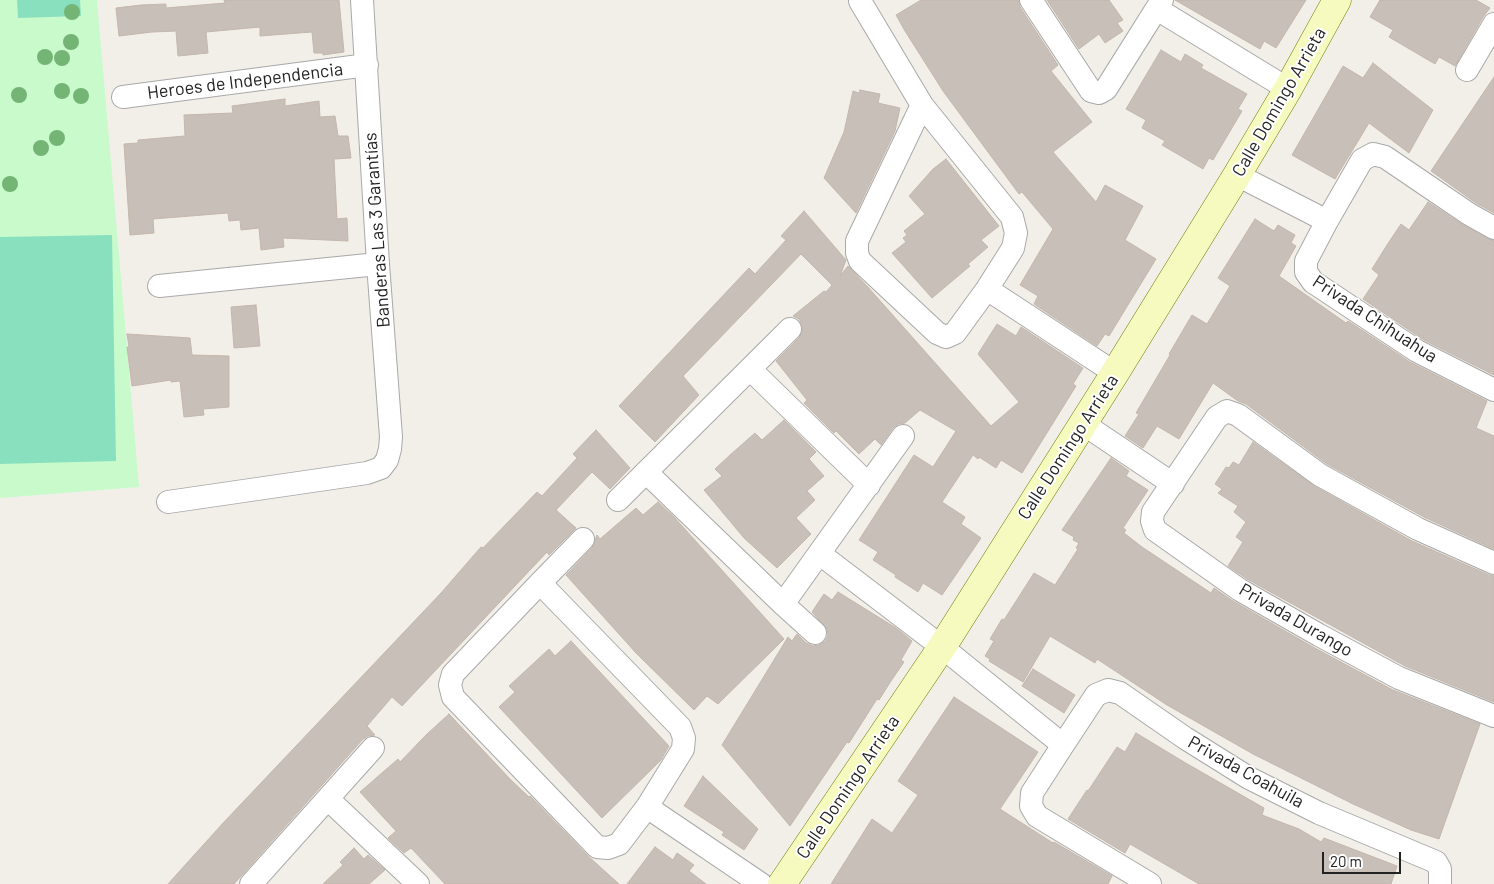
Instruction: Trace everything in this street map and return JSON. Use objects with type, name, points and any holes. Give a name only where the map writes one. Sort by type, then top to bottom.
[{"type":"street","name":"Banderas Las 3 Garantías","points":[[168,502],[367,473],[381,468],[387,460],[390,449],[390,437],[362,0]]},
{"type":"street","points":[[1031,0],[1091,91],[1099,93],[1106,89],[1159,5],[1288,90]]},
{"type":"street","name":"Calle Domingo Arrieta","points":[[782,884],[942,647],[1115,373],[1288,90],[1338,0]]},
{"type":"street","points":[[860,1],[922,105],[1012,217],[1016,233],[1013,248],[987,290],[955,334],[946,336],[937,334],[860,261],[857,252],[857,241],[922,105]]},
{"type":"street","points":[[1467,70],[1492,33]]},
{"type":"street","name":"Heroes de Independencia","points":[[123,97],[367,65]]},
{"type":"street","name":"Privada Chihuahua","points":[[1494,228],[1469,214],[1385,157],[1373,154],[1362,160],[1306,261],[1306,272],[1313,282],[1417,351],[1494,390]]},
{"type":"street","points":[[1237,175],[1327,221]]},
{"type":"street","points":[[160,286],[378,264]]},
{"type":"street","points":[[987,290],[1115,373]]},
{"type":"street","points":[[618,500],[790,329]]},
{"type":"street","points":[[750,369],[869,485]]},
{"type":"street","name":"Privada Durango","points":[[1494,563],[1418,529],[1320,475],[1238,415],[1227,411],[1216,416],[1153,512],[1152,521],[1155,530],[1240,590],[1399,678],[1494,716]]},
{"type":"street","points":[[1082,423],[1173,484]]},
{"type":"street","points":[[783,604],[903,436]]},
{"type":"street","points":[[646,472],[815,633]]},
{"type":"street","points":[[540,583],[680,727],[684,738],[683,749],[647,806],[619,844],[608,848],[597,847],[453,697],[450,685],[453,674],[540,583],[583,539]]},
{"type":"street","points":[[820,554],[942,647],[1063,745]]},
{"type":"street","name":"Privada Coahuila","points":[[1150,884],[1037,816],[1031,806],[1032,793],[1096,695],[1108,690],[1120,693],[1185,738],[1249,778],[1319,813],[1436,862],[1440,869],[1440,884]]},
{"type":"street","points":[[251,884],[373,748]]},
{"type":"street","points":[[328,800],[418,884]]},
{"type":"street","points":[[647,806],[761,884]]},
{"type":"green space","points":[[0,0],[97,0],[139,487],[0,498]]},
{"type":"green space","points":[[17,0],[80,0],[81,16],[18,18]]},
{"type":"green space","points":[[112,235],[116,461],[0,464],[0,237]]},
{"type":"building","points":[[224,0],[339,0],[344,52],[323,55],[323,53],[314,53],[312,32],[260,36],[260,27],[206,32],[208,53],[178,56],[176,31],[119,36],[116,8],[166,4],[166,8],[225,3]]},
{"type":"building","points":[[921,0],[1018,0],[1020,7],[1058,65],[1051,71],[1092,122],[1053,152],[1096,202],[1105,185],[1143,206],[1125,240],[1156,259],[1109,336],[1105,334],[1097,346],[1034,304],[1038,296],[1020,285],[1053,229],[1022,192],[1019,194],[943,91],[905,31],[896,15]]},
{"type":"building","points":[[1047,0],[1109,0],[1123,20],[1117,23],[1123,31],[1105,43],[1099,34],[1079,49]]},
{"type":"building","points":[[1175,0],[1306,0],[1276,48],[1264,41],[1260,49]]},
{"type":"building","points":[[1380,0],[1476,0],[1490,8],[1455,66],[1439,57],[1435,64],[1389,37],[1393,30],[1370,17]]},
{"type":"building","points":[[1161,50],[1181,62],[1185,54],[1203,65],[1201,68],[1247,94],[1238,109],[1242,111],[1213,160],[1209,158],[1203,169],[1162,145],[1165,141],[1142,128],[1146,120],[1126,109]]},
{"type":"building","points":[[1373,63],[1433,110],[1409,153],[1369,123],[1335,179],[1292,155],[1343,66],[1363,78]]},
{"type":"building","points":[[1494,77],[1494,213],[1476,203],[1431,171]]},
{"type":"building","points":[[860,90],[880,94],[878,103],[900,108],[895,131],[856,213],[824,178],[844,132],[853,91],[859,93]]},
{"type":"building","points":[[285,99],[285,106],[319,101],[320,117],[335,116],[338,136],[348,136],[351,158],[334,159],[337,219],[347,218],[348,241],[283,238],[284,247],[261,250],[259,228],[241,230],[240,220],[229,221],[228,213],[153,219],[154,233],[130,235],[124,144],[138,143],[138,140],[185,136],[184,115],[233,113],[232,106]]},
{"type":"building","points":[[946,159],[999,226],[981,240],[988,247],[968,264],[970,266],[932,298],[892,253],[906,242],[903,238],[907,235],[904,231],[925,214],[909,196],[933,169]]},
{"type":"building","points":[[1428,202],[1463,225],[1494,241],[1494,375],[1424,340],[1363,299],[1379,275],[1372,269],[1401,224],[1409,230]]},
{"type":"building","points":[[804,211],[846,260],[840,276],[848,266],[991,426],[1019,402],[978,354],[997,324],[1016,336],[1021,327],[1083,368],[1073,384],[1076,386],[1022,473],[1001,460],[996,468],[973,455],[942,502],[965,517],[961,524],[981,538],[942,595],[923,583],[918,592],[895,577],[896,575],[873,560],[878,552],[859,540],[914,455],[933,467],[956,431],[920,410],[905,423],[898,424],[893,428],[881,445],[875,439],[859,454],[836,431],[834,433],[804,403],[807,400],[776,361],[802,333],[802,325],[799,319],[793,316],[824,291],[826,292],[832,285],[801,254],[683,376],[699,395],[655,442],[619,406],[749,268],[755,274],[786,240],[781,236]]},
{"type":"building","points":[[1255,219],[1274,231],[1278,225],[1295,235],[1291,243],[1296,246],[1279,276],[1346,323],[1348,321],[1410,362],[1487,401],[1476,428],[1494,436],[1494,549],[1424,517],[1327,464],[1246,404],[1238,401],[1213,383],[1179,439],[1157,426],[1143,448],[1125,436],[1139,414],[1136,413],[1192,315],[1207,324],[1230,286],[1218,278]]},
{"type":"building","points":[[256,305],[260,346],[234,348],[231,307]]},
{"type":"building","points":[[127,334],[190,338],[192,355],[229,356],[229,407],[203,409],[204,415],[184,417],[180,381],[171,382],[171,380],[132,386]]},
{"type":"building","points":[[784,420],[816,452],[809,459],[824,476],[807,491],[815,500],[796,518],[811,534],[777,568],[744,538],[704,490],[722,476],[715,469],[755,433],[762,440]]},
{"type":"building","points":[[596,430],[630,468],[610,489],[592,472],[556,510],[576,528],[549,555],[547,552],[402,706],[392,697],[367,726],[375,735],[363,739],[234,884],[168,884],[224,822],[441,593],[481,547],[483,548],[537,492],[542,496],[577,458],[573,454]]},
{"type":"building","points":[[1253,442],[1314,486],[1412,541],[1494,576],[1494,702],[1405,666],[1247,579],[1228,566],[1243,542],[1236,537],[1246,522],[1234,512],[1238,506],[1218,493],[1222,489],[1215,484],[1226,467],[1229,468],[1233,462],[1239,465]]},
{"type":"building","points":[[1111,458],[1129,471],[1126,476],[1148,490],[1123,528],[1126,530],[1124,533],[1142,547],[1211,593],[1214,588],[1313,647],[1393,690],[1480,724],[1439,839],[1411,830],[1353,804],[1253,754],[1167,705],[1097,659],[1095,663],[1050,636],[1023,682],[989,661],[990,659],[985,656],[994,641],[990,639],[1034,573],[1055,585],[1078,549],[1076,548],[1079,543],[1073,540],[1074,537],[1062,530]]},
{"type":"building","points":[[658,502],[674,517],[784,639],[718,704],[707,696],[694,710],[636,653],[566,575],[592,548],[597,535],[600,539],[636,508],[643,515]]},
{"type":"building","points":[[838,592],[896,628],[912,641],[901,660],[904,662],[879,700],[877,699],[849,743],[847,742],[790,826],[722,745],[788,637],[792,641],[797,634],[806,643],[813,646],[825,641],[828,635],[827,629],[812,612],[824,594],[832,600]]},
{"type":"building","points":[[571,641],[669,746],[661,760],[602,818],[499,707],[515,692],[509,686],[549,649],[555,656]]},
{"type":"building","points":[[1033,669],[1075,695],[1064,713],[1022,686]]},
{"type":"building","points":[[954,697],[1038,752],[1000,809],[1053,843],[1112,876],[1108,884],[831,884],[872,819],[892,833],[918,795],[898,781]]},
{"type":"building","points":[[449,714],[510,779],[530,796],[588,856],[619,884],[445,884],[411,848],[404,853],[388,838],[396,831],[360,792],[398,759],[400,762]]},
{"type":"building","points":[[1136,733],[1264,808],[1262,815],[1299,829],[1321,842],[1324,838],[1397,866],[1391,884],[1199,884],[1130,844],[1125,853],[1068,819],[1117,747],[1125,752]]},
{"type":"building","points":[[703,776],[758,829],[744,850],[722,835],[724,832],[684,806]]},
{"type":"building","points":[[655,847],[673,860],[677,853],[694,865],[689,871],[706,884],[627,884]]},
{"type":"building","points":[[354,848],[364,859],[368,855],[385,870],[369,884],[323,884],[343,865],[340,862]]}]
